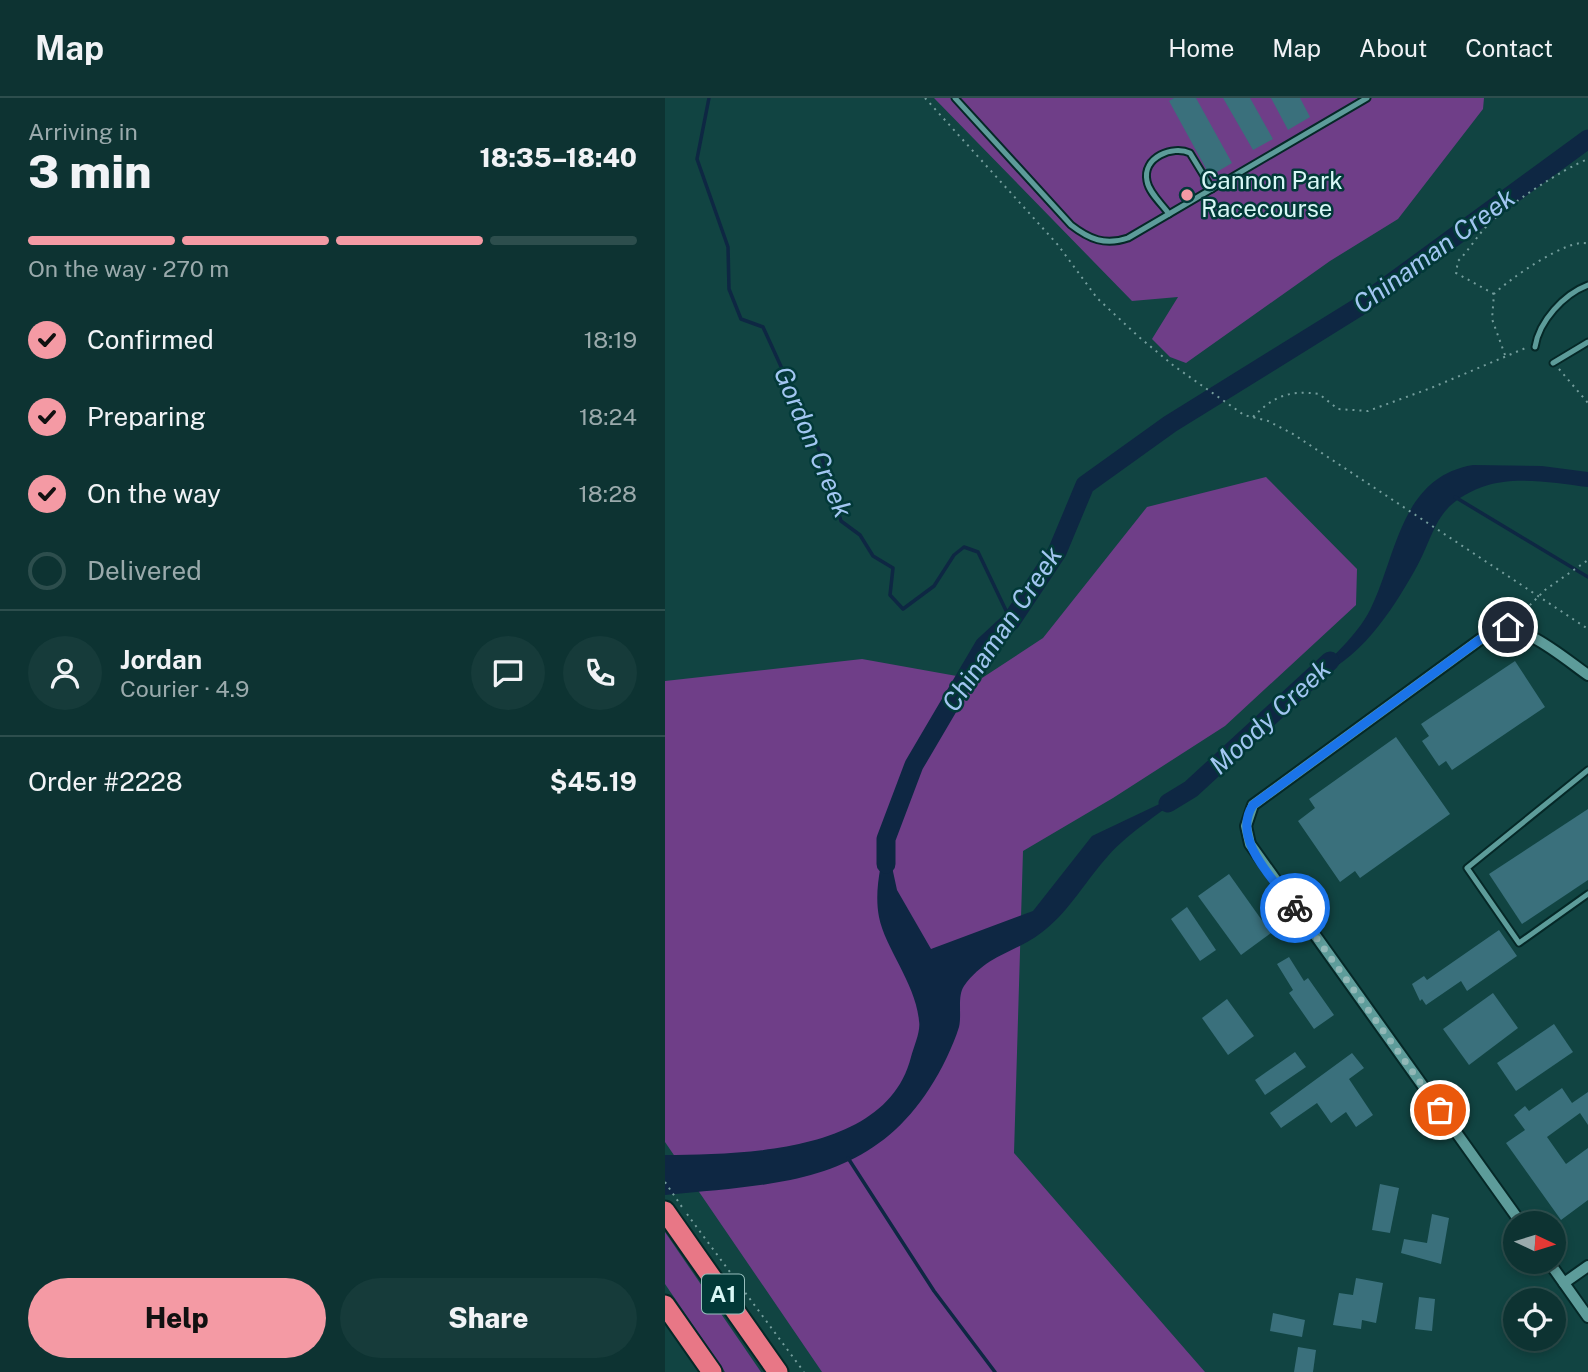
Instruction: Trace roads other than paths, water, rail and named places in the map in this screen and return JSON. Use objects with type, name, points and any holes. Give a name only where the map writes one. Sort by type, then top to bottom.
[{"type":"highway","name":"A1","points":[[673,1213],[778,1372]]},
{"type":"highway","name":"A1","points":[[665,1305],[712,1372]]},
{"type":"street","points":[[1512,1211],[1250,844],[1246,827],[1253,805],[1493,630],[1510,628],[1588,675]]},
{"type":"street","points":[[1564,1283],[1588,1266]]},
{"type":"street","points":[[1558,1274],[1588,1317]]},
{"type":"lane","points":[[955,98],[1042,197],[1071,225],[1090,238],[1118,242],[1367,98]]},
{"type":"lane","points":[[1169,214],[1147,183],[1147,170],[1159,156],[1179,150],[1190,153],[1212,189]]},
{"type":"lane","points":[[1535,347],[1538,334],[1552,313],[1573,292],[1588,285]]},
{"type":"lane","points":[[1553,363],[1588,342]]},
{"type":"lane","points":[[1588,770],[1467,868],[1519,943],[1588,894]]},
{"type":"water","points":[[1473,465],[1542,466],[1588,472],[1588,487],[1507,481],[1482,487],[1454,502],[1438,521],[1405,587],[1372,634],[1344,661],[1311,680],[1365,620],[1404,522],[1415,502],[1430,485],[1449,472]]},
{"type":"water","points":[[1191,789],[1117,847],[1063,913],[1046,929],[983,966],[964,986],[960,1000],[959,1027],[947,1057],[922,1099],[895,1130],[863,1153],[829,1169],[792,1180],[665,1195],[665,1155],[734,1153],[809,1142],[844,1130],[874,1113],[897,1089],[911,1057],[919,1025],[917,1007],[907,980],[887,941],[879,917],[878,888],[886,839],[897,890],[931,949],[1033,911],[1092,836]]},
{"type":"waterway","name":"Gordon Creek","points":[[709,98],[697,159],[728,247],[729,289],[741,319],[763,327],[820,452],[841,521],[860,535],[873,556],[893,568],[890,595],[903,609],[934,586],[954,555],[964,547],[978,552],[1011,621]]},
{"type":"waterway","name":"Chinaman Creek","points":[[886,864],[886,839],[914,765],[984,646],[1011,621],[1057,552],[1085,485],[1170,424],[1357,308],[1588,139]]},
{"type":"waterway","points":[[1455,497],[1588,577]]},
{"type":"waterway","name":"Moody Creek","points":[[1168,803],[1191,789],[1330,661]]},
{"type":"waterway","points":[[848,1158],[934,1291],[995,1372]]},
{"type":"place","name":"Cannon Park Racecourse","points":[[1187,195]]}]
